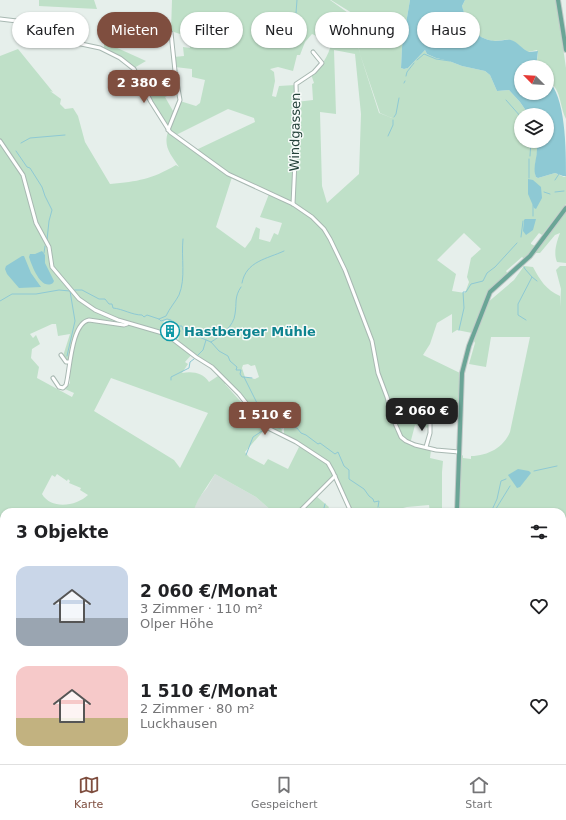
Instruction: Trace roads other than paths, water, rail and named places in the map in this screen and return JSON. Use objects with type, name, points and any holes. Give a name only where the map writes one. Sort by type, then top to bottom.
[{"type":"main road","points":[[558,0],[566,50]]},
{"type":"main road","points":[[457,508],[462,373],[467,351],[490,292],[530,256],[566,208]]},
{"type":"street","points":[[0,19],[17,21],[67,40],[100,48],[128,63],[136,71],[151,102],[168,130],[228,174],[293,204],[312,217],[324,229],[339,257],[372,341],[380,379],[388,397],[394,421],[402,439],[409,443],[426,447],[459,452]]},
{"type":"street","points":[[168,130],[180,100],[172,42]]},
{"type":"street","name":"Windgassen","points":[[293,204],[296,84],[314,72],[322,63],[313,52]]},
{"type":"street","points":[[1,143],[23,175],[36,223],[49,247],[51,264],[55,271],[84,304],[128,324],[164,333],[212,367],[239,394],[267,428],[296,442],[323,459],[330,466],[349,508]]},
{"type":"street","points":[[53,378],[58,386],[62,388],[65,386],[68,378],[71,350],[83,322],[89,320],[124,325],[128,324]]},
{"type":"street","points":[[61,355],[66,362],[69,362]]},
{"type":"street","points":[[426,447],[430,433],[430,419]]},
{"type":"street","points":[[303,508],[335,476]]},
{"type":"water","points":[[410,0],[465,0],[462,6],[464,12],[417,12],[417,48],[480,48],[480,36],[488,40],[495,41],[511,40],[529,52],[538,51],[537,60],[514,60],[514,95],[509,90],[497,91],[490,75],[485,71],[436,58],[427,54],[425,50],[408,68],[401,68],[402,48],[409,48],[408,12]]},
{"type":"water","points":[[554,89],[558,97],[564,124],[566,176],[555,173],[538,178],[536,177],[535,168],[537,148],[554,148],[554,108],[524,108],[518,100],[554,100]]},
{"type":"water","points":[[528,179],[533,180],[541,187],[542,198],[536,209],[534,208],[528,194]]},
{"type":"water","points":[[525,219],[536,219],[533,230],[526,235],[523,231]]},
{"type":"water","points":[[42,251],[45,255],[45,263],[54,281],[49,285],[41,281],[32,266],[29,257],[30,254],[35,254]]},
{"type":"water","points":[[24,256],[31,273],[41,287],[19,288],[7,274],[5,269],[6,266]]},
{"type":"water","points":[[518,469],[529,471],[531,473],[520,487],[517,488],[508,475]]},
{"type":"waterway","points":[[296,12],[297,0]]},
{"type":"waterway","points":[[417,60],[424,54],[436,59],[450,61]]},
{"type":"waterway","points":[[406,76],[407,72],[414,63]]},
{"type":"waterway","points":[[394,117],[399,98]]},
{"type":"waterway","points":[[506,100],[514,109]]},
{"type":"waterway","points":[[388,136],[393,125],[393,120]]},
{"type":"waterway","points":[[21,143],[30,138],[65,135]]},
{"type":"waterway","points":[[530,156],[531,148]]},
{"type":"waterway","points":[[16,151],[27,167],[30,168],[42,187],[52,210],[47,240]]},
{"type":"waterway","points":[[529,159],[529,178]]},
{"type":"waterway","points":[[555,180],[559,174]]},
{"type":"waterway","points":[[555,192],[564,191]]},
{"type":"waterway","points":[[544,192],[550,194]]},
{"type":"waterway","points":[[533,205],[533,216]]},
{"type":"waterway","points":[[521,237],[523,221]]},
{"type":"waterway","points":[[159,319],[166,316],[179,295],[183,275],[183,239]]},
{"type":"waterway","points":[[459,330],[464,308],[463,292],[466,292],[471,284],[483,281],[487,273],[495,267],[517,243]]},
{"type":"waterway","points":[[44,253],[45,246]]},
{"type":"waterway","points":[[242,283],[244,276],[253,265],[284,251]]},
{"type":"waterway","points":[[524,267],[532,277],[518,304],[518,315],[526,320]]},
{"type":"waterway","points":[[532,277],[537,281]]},
{"type":"waterway","points":[[211,342],[230,327],[234,318],[237,297],[241,287]]},
{"type":"waterway","points":[[0,301],[12,294],[36,294],[59,290],[70,291],[75,321],[67,356]]},
{"type":"waterway","points":[[75,290],[82,290],[99,299],[105,299],[109,304],[112,304],[113,308],[142,315],[144,317],[147,315],[161,321],[167,319],[171,320],[179,326],[182,326],[183,330],[188,329],[190,333],[192,332],[192,334],[211,342],[219,351],[228,356],[230,361],[237,367],[236,370],[241,370],[240,374],[244,377],[257,403],[257,406],[264,404],[270,420],[268,426],[280,428]]},
{"type":"waterway","points":[[197,356],[203,350],[206,340]]},
{"type":"waterway","points":[[171,380],[171,377],[189,368],[190,362],[194,359]]},
{"type":"waterway","points":[[244,377],[252,378]]},
{"type":"waterway","points":[[283,428],[286,424],[297,428],[301,433],[318,444],[320,443],[335,454],[338,452],[344,466],[349,470],[349,479],[364,489],[374,502],[379,501],[378,507]]},
{"type":"waterway","points":[[246,455],[253,437],[265,429]]},
{"type":"waterway","points":[[534,471],[557,466]]},
{"type":"waterway","points":[[493,508],[497,499],[501,481],[506,479]]},
{"type":"waterway","points":[[496,508],[510,486]]},
{"type":"waterway","points":[[324,508],[325,504]]},
{"type":"place","name":"Hastberger Mühle","points":[[170,331]]}]
